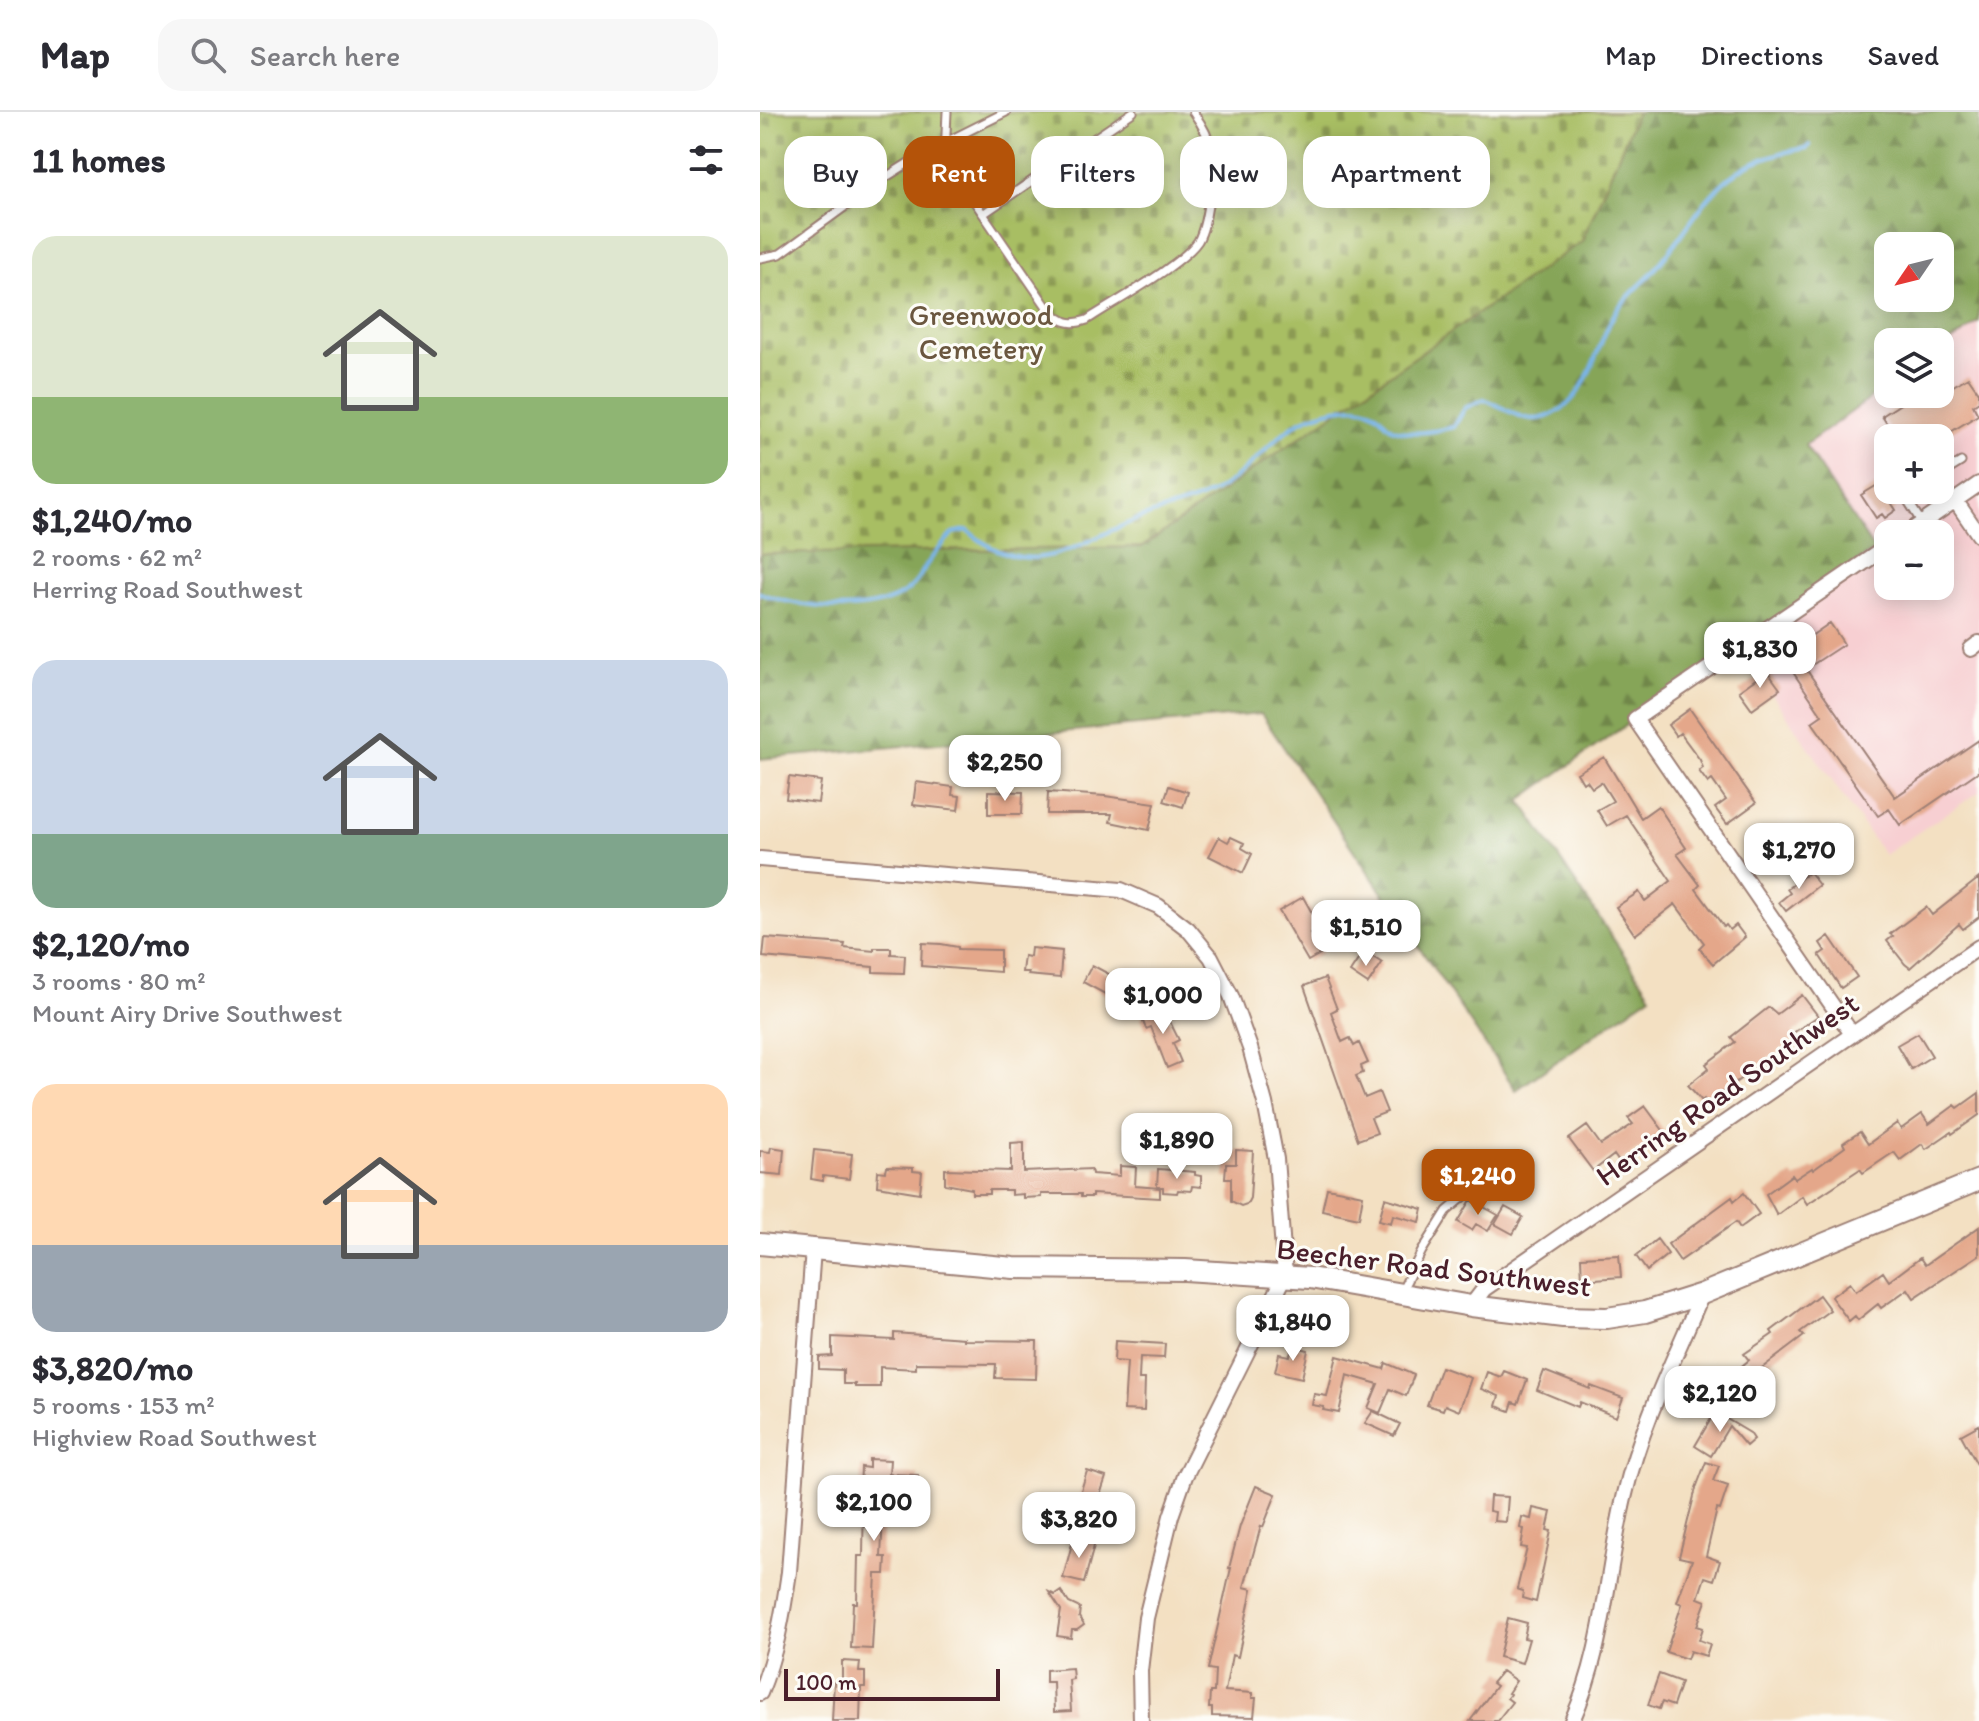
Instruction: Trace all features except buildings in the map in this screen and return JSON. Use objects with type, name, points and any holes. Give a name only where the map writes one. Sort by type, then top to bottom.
[{"type":"street","points":[[1926,520],[1979,484]]},
{"type":"street","points":[[1955,500],[1979,535]]},
{"type":"street","points":[[1852,1034],[1635,719],[1874,556]]},
{"type":"street","points":[[760,859],[1121,890],[1158,906],[1188,929],[1211,957],[1231,996],[1250,1048],[1276,1159],[1285,1276],[1185,1476],[1171,1516],[1146,1618],[1140,1671],[1141,1721]]},
{"type":"street","name":"Herring Road Southwest","points":[[1471,1306],[1484,1289],[1979,947]]},
{"type":"street","name":"Beecher Road Southwest","points":[[766,1248],[813,1249],[1014,1268],[1185,1270],[1310,1278],[1471,1306],[1563,1317],[1607,1318],[1645,1312],[1702,1294],[1979,1180]]},
{"type":"street","points":[[760,1693],[770,1669],[782,1621],[789,1572],[813,1249]]},
{"type":"street","points":[[1572,1721],[1595,1658],[1625,1493],[1641,1438],[1702,1294]]},
{"type":"lane","points":[[946,136],[947,112]]},
{"type":"lane","points":[[956,136],[1006,112]]},
{"type":"lane","points":[[983,214],[1133,112]]},
{"type":"lane","points":[[979,208],[1049,310],[1062,321],[1074,324],[1087,320],[1185,255],[1199,239],[1206,218],[1214,169],[1213,146],[1193,112]]},
{"type":"lane","points":[[760,258],[780,254],[903,167]]},
{"type":"lane","points":[[1954,466],[1961,462]]},
{"type":"lane","points":[[1400,1294],[1447,1211],[1477,1186]]},
{"type":"shaded area","points":[[1979,322],[1979,792],[1884,855],[1738,646],[1805,445],[1874,396],[1874,408],[1954,408],[1954,339]]},
{"type":"green space","name":"Greenwood Cemetery","points":[[760,112],[1637,112],[1582,241],[1142,547],[760,554]]},
{"type":"green space","points":[[1415,112],[1979,112],[1979,322],[1954,339],[1954,328],[1874,328],[1874,396],[1805,445],[1874,550],[1520,800],[1651,995],[1516,1090],[1261,714],[760,759],[760,291],[1064,208],[1164,208],[1164,181],[1180,176],[1180,208],[1287,208],[1287,147],[1303,143],[1303,208],[1490,208],[1490,136],[1327,136]]},
{"type":"waterway","points":[[760,593],[818,607],[863,607],[883,602],[901,595],[915,583],[953,533],[967,530],[991,547],[1013,556],[1033,558],[1054,555],[1141,518],[1210,494],[1241,473],[1293,426],[1331,410],[1355,407],[1369,410],[1394,429],[1417,432],[1454,427],[1465,408],[1484,399],[1522,417],[1546,417],[1561,410],[1582,387],[1615,313],[1656,268],[1716,190],[1732,175],[1751,164],[1810,145]]}]
